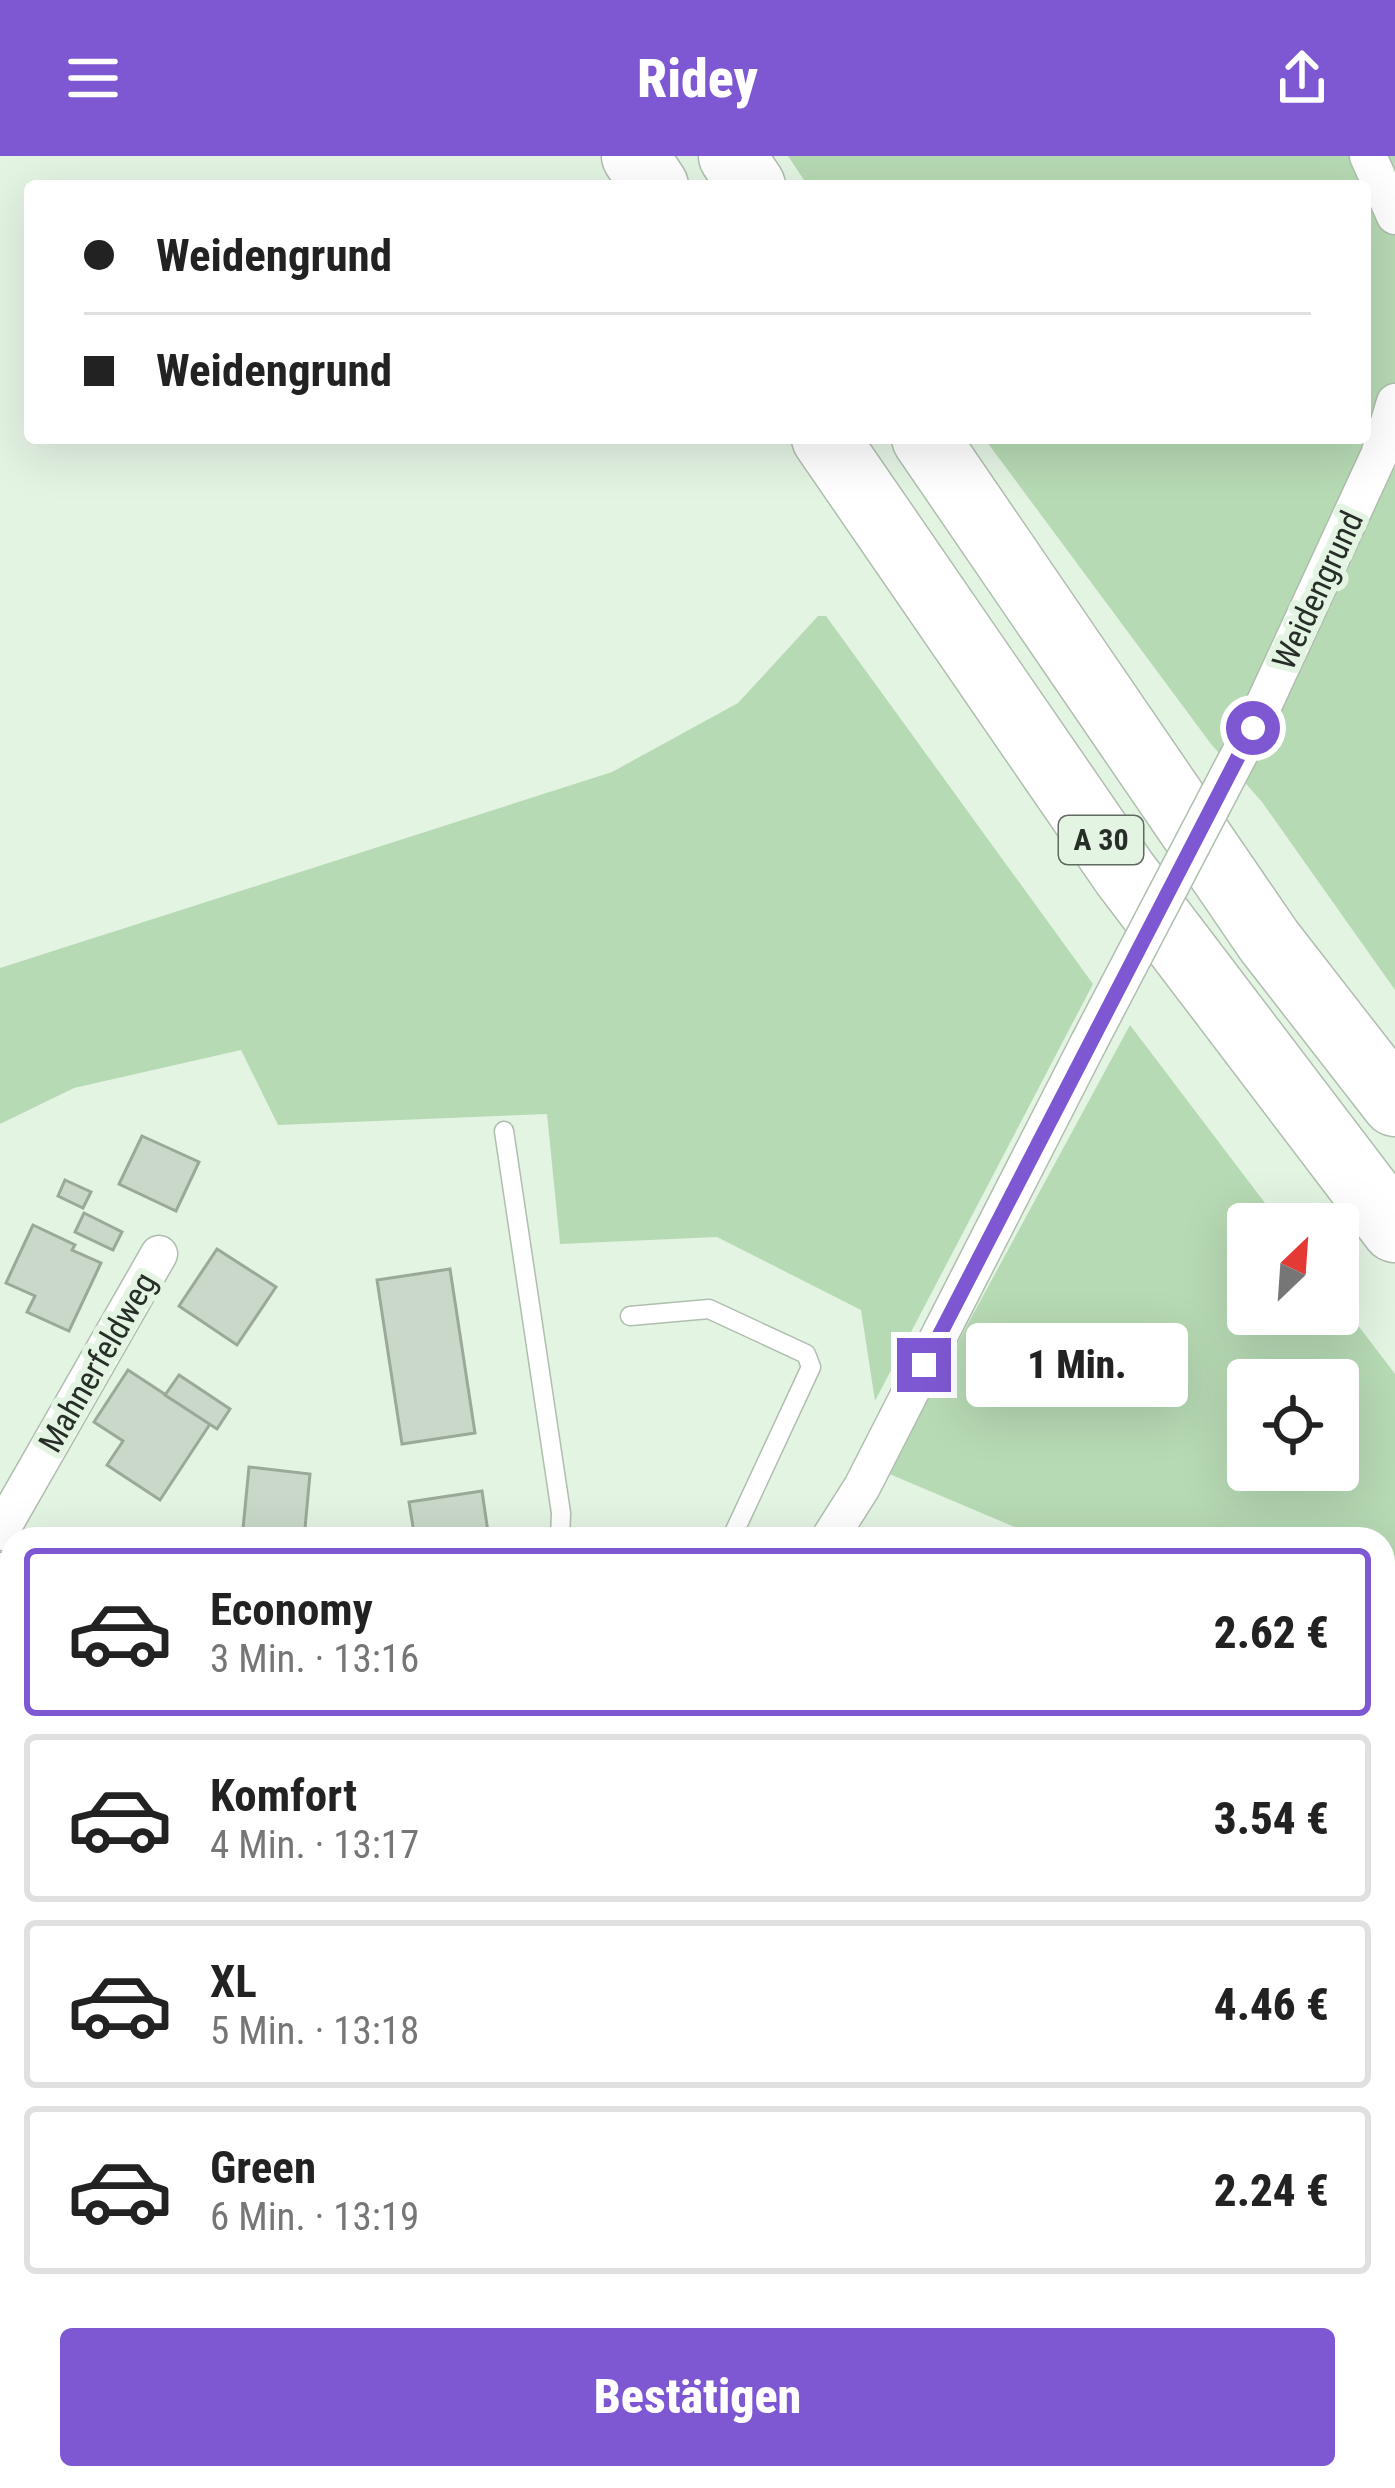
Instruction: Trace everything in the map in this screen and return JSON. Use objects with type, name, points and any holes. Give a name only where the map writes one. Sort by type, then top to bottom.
[{"type":"highway","name":"A 30","points":[[829,444],[1125,874],[1395,1229]]},
{"type":"highway","name":"A 30","points":[[929,444],[1270,941],[1395,1102]]},
{"type":"street","points":[[1368,156],[1395,216]]},
{"type":"street","name":"Weidengrund","points":[[836,1527],[862,1486],[1253,728],[1379,455],[1395,402]]},
{"type":"street","name":"Mahnerfeldweg","points":[[3,1527],[159,1255]]},
{"type":"lane","points":[[504,1131],[560,1527]]},
{"type":"lane","points":[[630,1316],[709,1309],[806,1354],[811,1367],[737,1527]]},
{"type":"green space","points":[[788,156],[1395,156],[1395,990],[1262,802],[1211,744],[988,444],[1371,444],[1371,180],[804,180]]},
{"type":"green space","points":[[818,616],[826,616],[1093,984],[875,1401],[861,1310],[717,1237],[560,1244],[547,1114],[278,1125],[241,1050],[74,1088],[0,1124],[0,968],[612,772],[738,703]]},
{"type":"green space","points":[[1130,1025],[1265,1203],[1227,1203],[1227,1335],[1359,1335],[1359,1327],[1395,1374],[1395,1527],[1015,1527],[887,1473]]},
{"type":"building","points":[[142,1136],[199,1162],[176,1211],[119,1184]]},
{"type":"building","points":[[65,1180],[91,1192],[83,1208],[58,1196]]},
{"type":"building","points":[[84,1213],[122,1232],[113,1250],[75,1232]]},
{"type":"building","points":[[33,1225],[101,1263],[69,1331],[27,1312],[35,1296],[6,1283]]},
{"type":"building","points":[[217,1249],[276,1287],[237,1345],[179,1306]]},
{"type":"building","points":[[450,1269],[475,1433],[402,1444],[377,1280]]},
{"type":"building","points":[[128,1370],[210,1424],[160,1500],[107,1465],[123,1441],[94,1422]]},
{"type":"building","points":[[179,1375],[230,1409],[217,1429],[165,1395]]},
{"type":"building","points":[[249,1467],[310,1474],[305,1527],[243,1527]]},
{"type":"building","points":[[482,1491],[487,1527],[413,1527],[409,1502]]},
{"type":"route","points":[[924,1365],[1253,728]]}]
